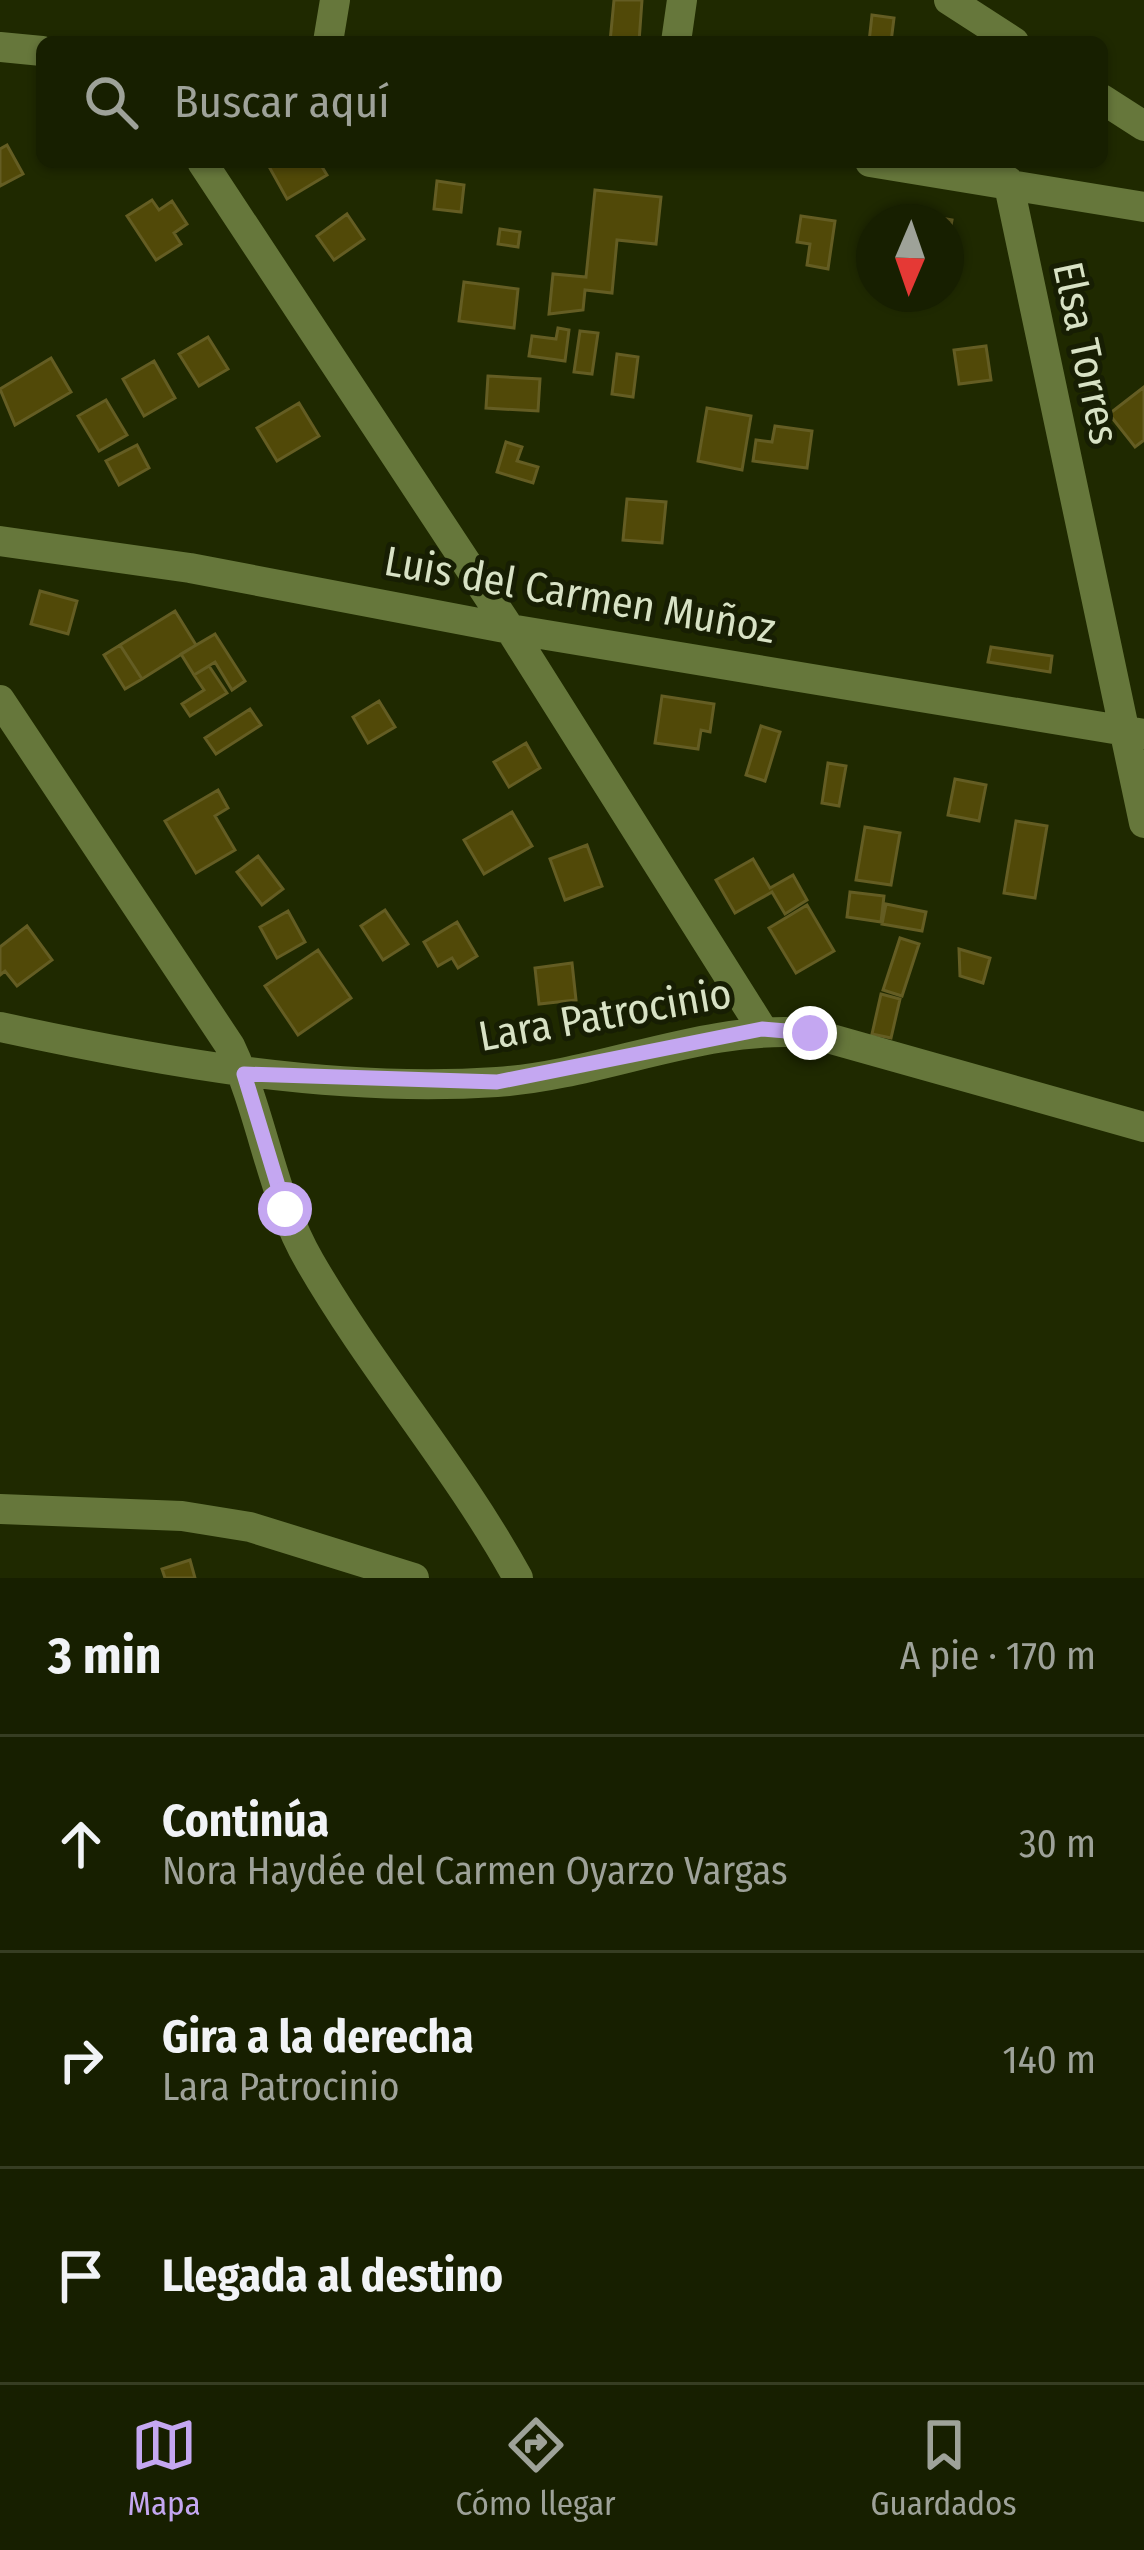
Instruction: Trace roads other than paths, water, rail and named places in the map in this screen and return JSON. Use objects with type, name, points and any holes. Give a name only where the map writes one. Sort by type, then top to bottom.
[{"type":"street","points":[[329,36],[335,0]]},
{"type":"street","points":[[677,36],[682,0]]},
{"type":"street","points":[[949,0],[1005,36]]},
{"type":"street","points":[[0,47],[36,50]]},
{"type":"street","points":[[1108,103],[1144,126]]},
{"type":"street","points":[[206,168],[509,629],[762,1029]]},
{"type":"street","points":[[914,168],[1144,207]]},
{"type":"street","name":"Elsa Torres","points":[[1008,181],[1132,731],[1144,823]]},
{"type":"street","name":"Luis del Carmen Muñoz","points":[[0,541],[280,584],[509,629],[1132,731]]},
{"type":"street","points":[[0,700],[230,1046],[244,1074],[285,1209],[311,1265],[487,1520],[518,1578]]},
{"type":"street","name":"Lara Patrocinio","points":[[0,1027],[244,1074],[497,1082],[762,1029],[810,1033],[1144,1127]]},
{"type":"street","points":[[0,1509],[182,1516],[250,1526],[414,1578]]}]
